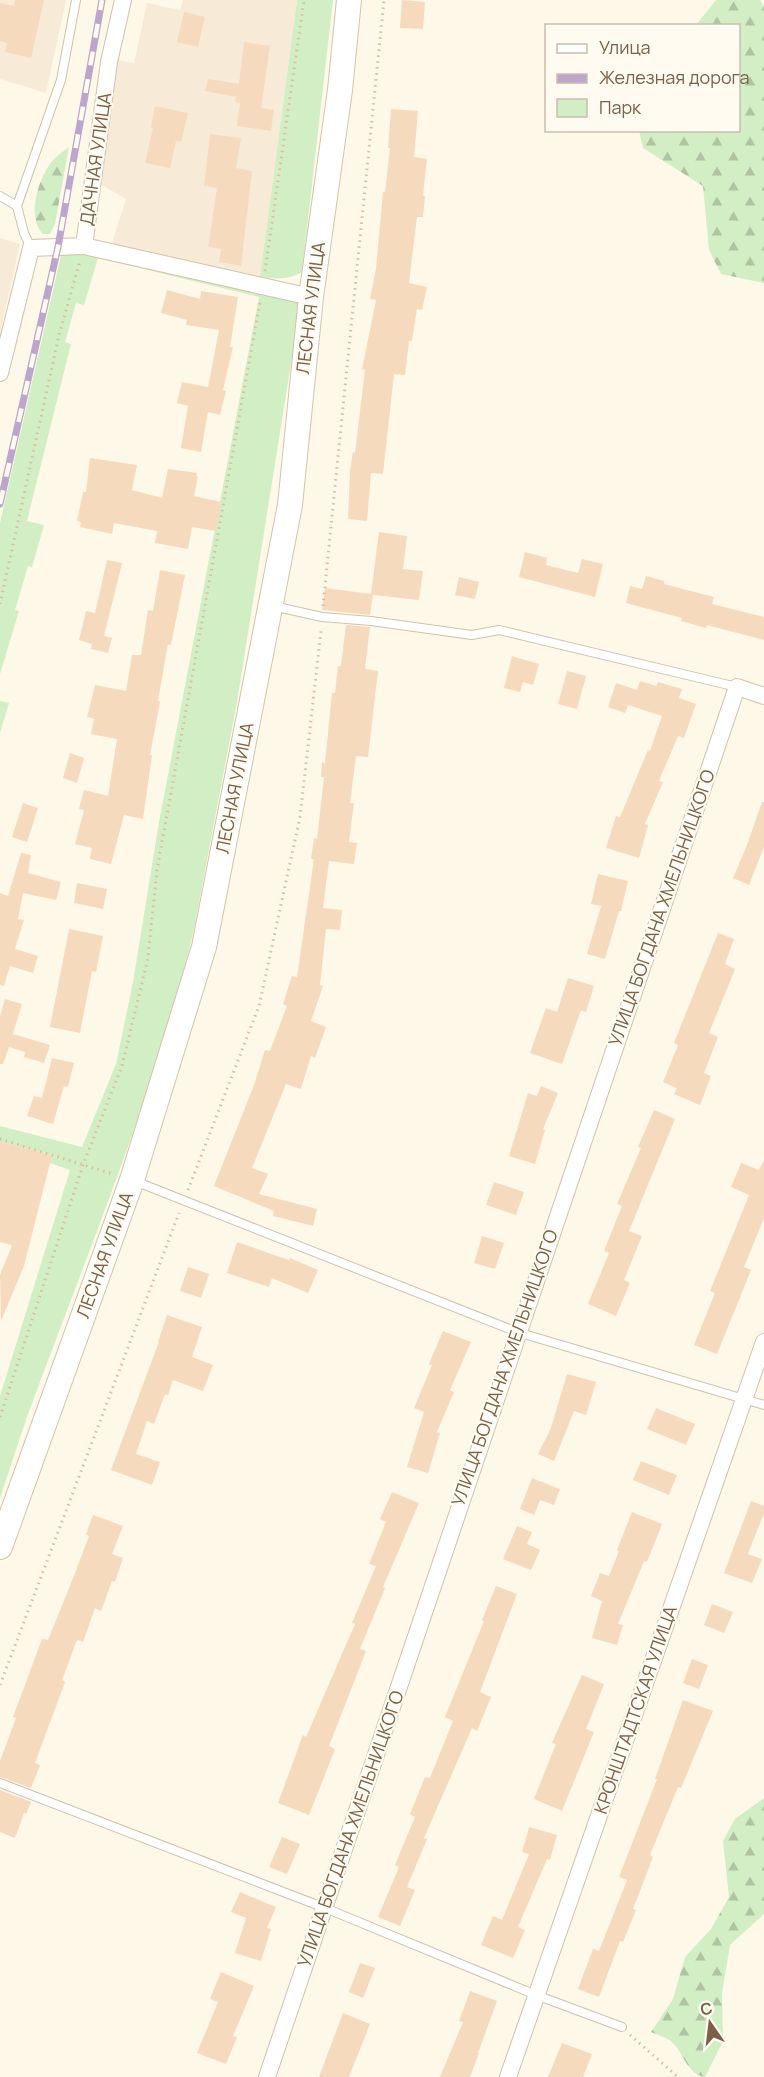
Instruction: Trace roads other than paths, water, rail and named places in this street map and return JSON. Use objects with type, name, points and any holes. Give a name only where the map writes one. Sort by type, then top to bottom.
[{"type":"street","name":"ДАЧНАЯ УЛИЦА","points":[[31,248],[84,246],[109,62],[123,0]]},
{"type":"street","name":"ЛЕСНАЯ УЛИЦА","points":[[0,1547],[132,1180],[204,947],[290,505],[311,297],[340,90],[349,0]]},
{"type":"street","points":[[84,246],[311,297]]},
{"type":"street","points":[[0,373],[31,248]]},
{"type":"street","points":[[737,687],[764,696]]},
{"type":"street","name":"УЛИЦА БОГДАНА ХМЕЛЬНИЦКОГО","points":[[267,2077],[517,1332],[737,687]]},
{"type":"street","name":"КРОНШТАДТСКАЯ УЛИЦА","points":[[508,2077],[764,1342]]},
{"type":"lane","points":[[31,248],[24,233],[18,206],[61,80],[76,0]]},
{"type":"lane","points":[[0,196],[18,206]]},
{"type":"lane","points":[[270,606],[322,617],[371,621],[472,635],[499,630],[737,687]]},
{"type":"lane","points":[[132,1180],[517,1332],[764,1405]]},
{"type":"lane","points":[[0,1783],[325,1908],[536,1995],[622,2027]]},
{"type":"railway","points":[[0,504],[58,247],[102,0]]}]
